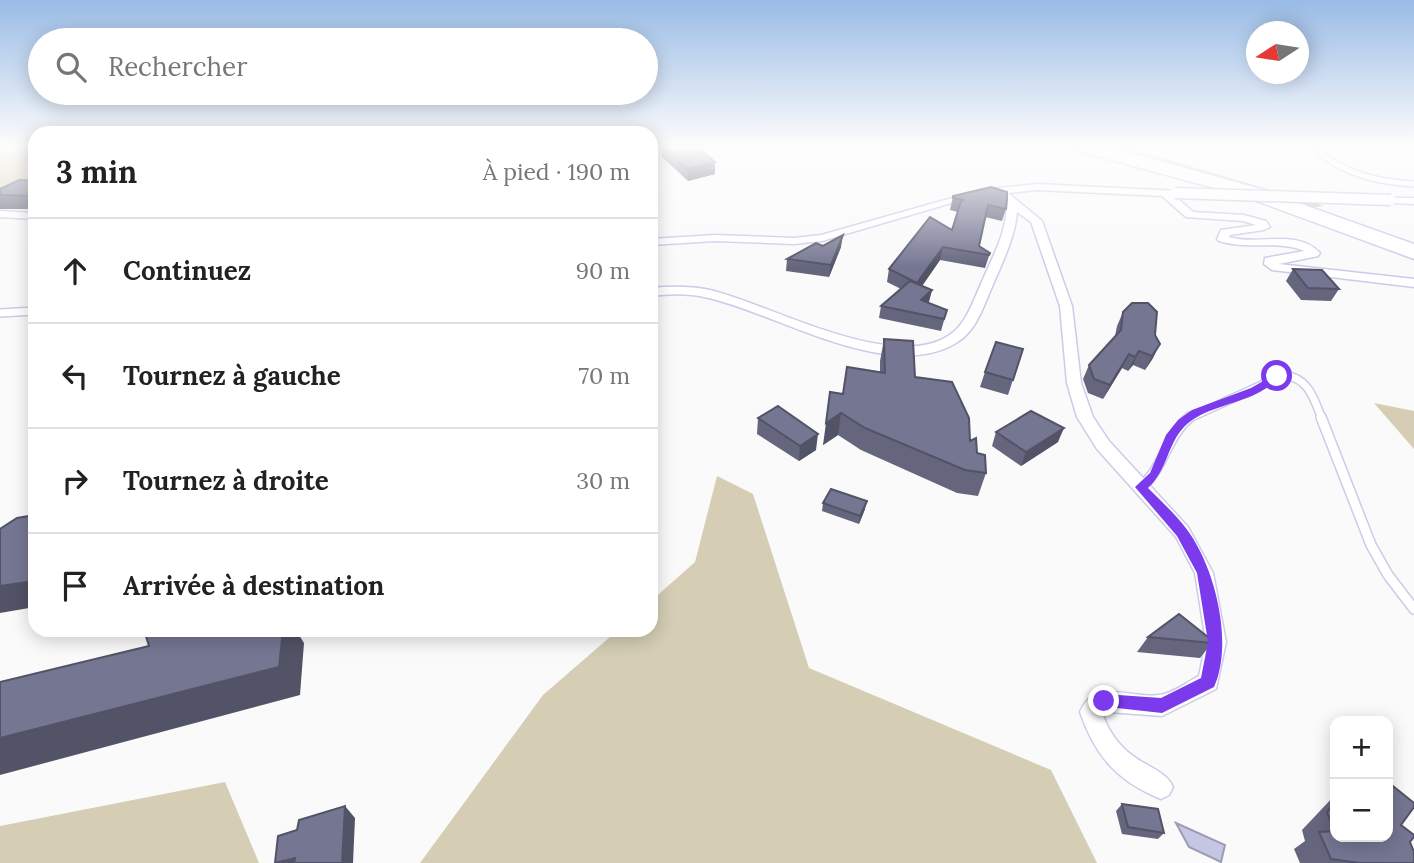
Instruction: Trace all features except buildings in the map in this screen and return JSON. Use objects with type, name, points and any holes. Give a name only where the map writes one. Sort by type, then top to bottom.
[{"type":"highway","points":[[1228,186],[1414,252]]},
{"type":"highway","points":[[1279,186],[1414,231]]},
{"type":"street","points":[[658,242],[715,238],[794,241],[822,238],[966,197],[1004,196],[1037,187],[1414,201]]},
{"type":"street","points":[[1170,193],[1189,215],[1244,218],[1262,223],[1264,227],[1258,230],[1225,232],[1223,239],[1233,244],[1289,243],[1308,248],[1314,253],[1269,261],[1269,264],[1276,267],[1357,279],[1414,283]]},
{"type":"street","points":[[658,291],[706,293],[873,349],[921,351],[953,340],[972,319],[1000,253],[1013,209],[1004,196]]},
{"type":"street","points":[[1004,196],[1036,221],[1066,306],[1074,383],[1085,417],[1103,445],[1182,532],[1204,573],[1216,642],[1208,682],[1162,706],[1104,701],[1091,712],[1099,736],[1118,760],[1161,787]]},
{"type":"street","points":[[0,214],[28,216]]},
{"type":"lane","points":[[0,313],[28,311]]},
{"type":"lane","points":[[1141,487],[1155,475],[1171,435],[1196,413],[1255,391],[1277,376],[1295,377],[1311,391],[1371,545],[1388,575],[1414,609]]},
{"type":"shaded area","points":[[0,186],[28,186],[28,188],[0,190]]},
{"type":"shaded area","points":[[1240,186],[1258,186],[1324,206],[1310,208]]},
{"type":"shaded area","points":[[1374,403],[1414,411],[1414,449]]},
{"type":"shaded area","points":[[717,476],[753,494],[809,668],[1051,770],[1097,863],[420,863],[543,695],[610,637],[658,637],[658,595],[695,562]]},
{"type":"shaded area","points":[[225,782],[259,863],[0,863],[0,826]]},
{"type":"water","points":[[1176,823],[1225,845],[1221,862],[1189,847]]},
{"type":"route","points":[[1104,701],[1162,706],[1208,682],[1216,642],[1204,573],[1182,532],[1141,487],[1155,475],[1171,435],[1182,423],[1196,413],[1255,391],[1277,376]]}]
